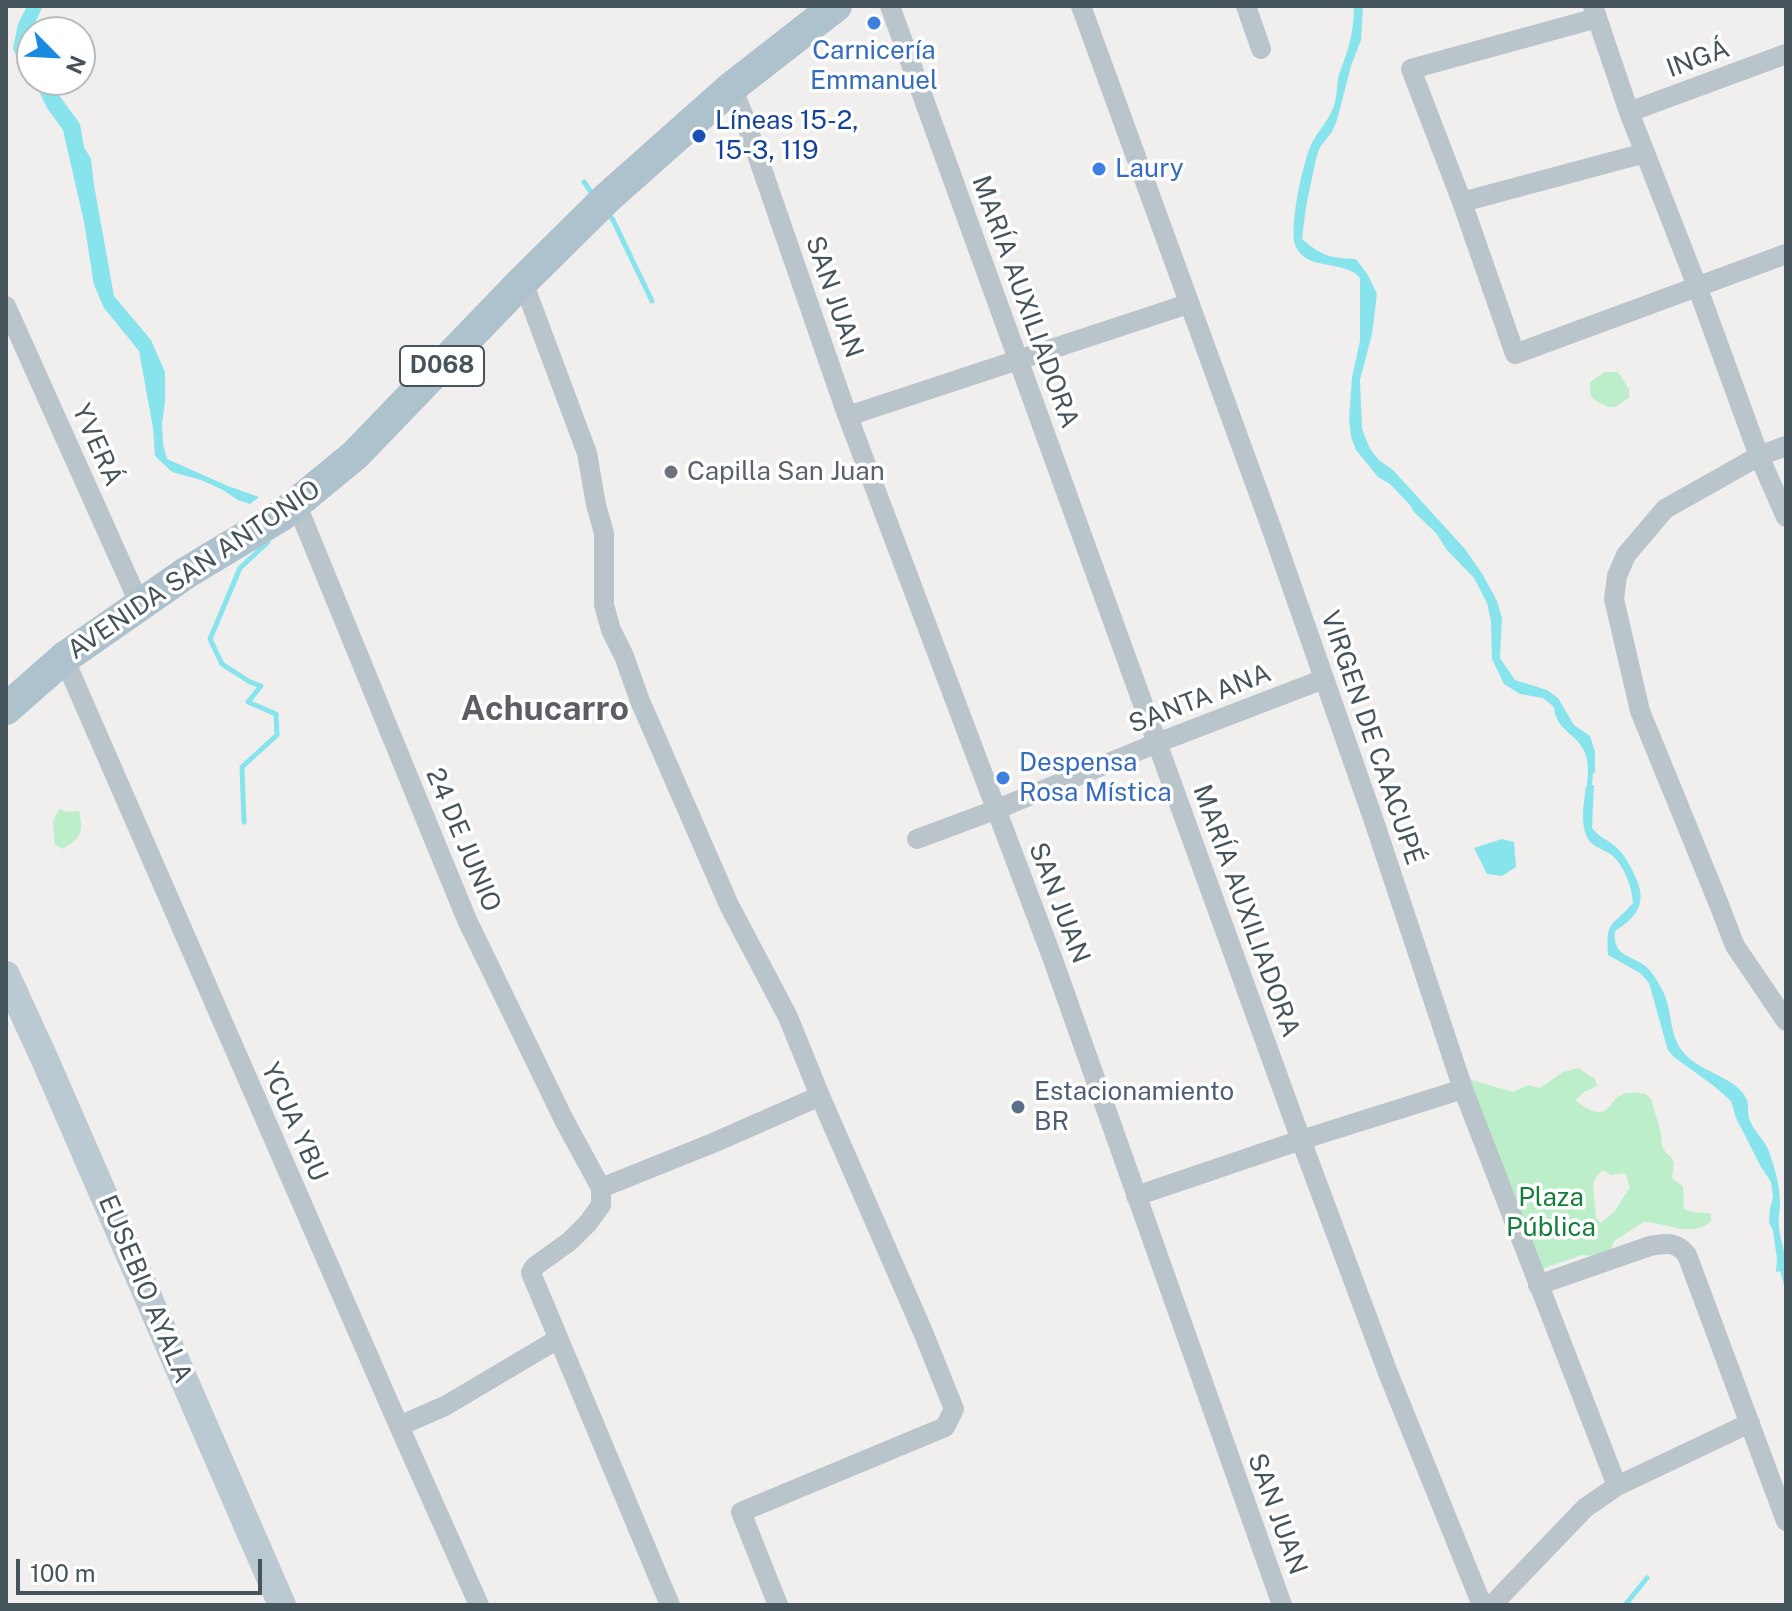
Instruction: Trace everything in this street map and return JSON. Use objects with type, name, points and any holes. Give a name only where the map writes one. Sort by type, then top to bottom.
[{"type":"main road","name":"AVENIDA SAN ANTONIO","points":[[6,709],[64,658],[186,573],[281,515],[355,455],[601,204],[732,87],[836,6]]},
{"type":"main road","name":"EUSEBIO AYALA","points":[[6,975],[282,1605]]},
{"type":"street","name":"MARÍA AUXILIADORA","points":[[890,6],[1301,1140],[1388,1373],[1482,1605]]},
{"type":"street","name":"VIRGEN DE CAACUPÉ","points":[[1081,6],[1324,679],[1463,1089],[1617,1486]]},
{"type":"street","points":[[1246,6],[1261,49]]},
{"type":"street","points":[[1786,254],[1697,286],[1515,354],[1411,69],[1595,12],[1629,112],[1697,286],[1759,456],[1786,517]]},
{"type":"street","name":"INGÁ","points":[[1629,112],[1786,54]]},
{"type":"street","name":"SAN JUAN","points":[[732,87],[848,416],[1052,957],[1282,1605]]},
{"type":"street","points":[[1462,202],[1645,153]]},
{"type":"street","points":[[523,282],[587,453],[604,533],[604,605],[611,630],[729,905],[788,1017],[954,1409],[945,1427],[741,1512],[778,1605]]},
{"type":"street","points":[[848,416],[1188,304]]},
{"type":"street","name":"YVERÁ","points":[[6,306],[140,605]]},
{"type":"street","points":[[1786,446],[1759,456],[1665,509],[1626,555],[1617,576],[1614,599],[1640,711],[1735,946],[1786,1021]]},
{"type":"street","name":"24 DE JUNIO","points":[[281,515],[467,920],[564,1120],[601,1188]]},
{"type":"street","name":"YCUA YBU","points":[[64,658],[479,1605]]},
{"type":"street","name":"SANTA ANA","points":[[917,839],[1324,679]]},
{"type":"street","points":[[1136,1196],[1463,1089]]},
{"type":"street","points":[[670,1605],[531,1273],[534,1267],[570,1241],[588,1223],[601,1205],[601,1188],[820,1096]]},
{"type":"street","points":[[1538,1285],[1650,1246],[1666,1244],[1680,1247],[1687,1255],[1786,1521]]},
{"type":"street","points":[[399,1426],[445,1406],[558,1339]]},
{"type":"street","points":[[1492,1605],[1585,1508],[1617,1486],[1750,1423]]},
{"type":"green space","points":[[1605,372],[1618,372],[1629,389],[1629,398],[1615,407],[1593,399],[1590,393],[1590,382]]},
{"type":"green space","points":[[59,809],[79,811],[81,824],[80,834],[63,849],[55,845],[53,822]]},
{"type":"green space","name":"Plaza Pública","points":[[1578,1068],[1595,1079],[1597,1086],[1575,1101],[1593,1111],[1604,1111],[1625,1093],[1646,1094],[1651,1099],[1662,1146],[1674,1163],[1672,1178],[1683,1187],[1684,1209],[1711,1214],[1711,1221],[1696,1229],[1644,1222],[1614,1241],[1610,1254],[1603,1257],[1582,1255],[1536,1271],[1469,1079],[1513,1092],[1528,1085],[1540,1088],[1563,1072]],"holes":[[[1603,1170],[1611,1175],[1625,1173],[1630,1187],[1615,1211],[1601,1223],[1596,1218],[1593,1184]]]},
{"type":"water","points":[[27,6],[43,6],[38,16],[22,16]]},
{"type":"water","points":[[1354,6],[1363,6],[1361,40],[1337,120],[1316,159],[1302,239],[1327,255],[1356,259],[1377,294],[1372,334],[1360,380],[1362,429],[1370,449],[1465,549],[1497,601],[1502,618],[1500,658],[1515,680],[1547,690],[1558,698],[1574,725],[1590,736],[1595,752],[1595,773],[1588,773],[1584,750],[1560,724],[1554,707],[1543,698],[1520,694],[1504,684],[1492,659],[1487,603],[1474,578],[1410,505],[1390,484],[1378,477],[1356,450],[1351,437],[1352,377],[1360,341],[1360,278],[1353,272],[1309,260],[1302,255],[1296,247],[1294,226],[1308,154],[1335,102],[1338,78],[1351,38]]},
{"type":"water","points":[[41,96],[60,96],[80,124],[84,147],[91,159],[114,296],[151,340],[165,372],[162,424],[167,459],[259,497],[250,504],[201,480],[172,472],[155,456],[139,351],[104,308],[94,285],[84,222],[63,130]]},
{"type":"water","points":[[1594,785],[1592,828],[1622,853],[1640,892],[1639,907],[1630,920],[1615,931],[1616,945],[1646,967],[1656,979],[1665,995],[1675,1036],[1686,1055],[1732,1083],[1747,1100],[1748,1116],[1768,1149],[1776,1175],[1780,1196],[1779,1228],[1786,1270],[1776,1272],[1777,1259],[1769,1222],[1773,1197],[1771,1182],[1736,1118],[1731,1101],[1668,1050],[1649,983],[1640,973],[1608,955],[1609,929],[1633,903],[1621,866],[1613,856],[1592,844],[1585,831],[1583,812],[1586,786]]},
{"type":"water","points":[[1502,839],[1514,842],[1516,867],[1502,876],[1487,874],[1474,848]]},
{"type":"waterway","points":[[584,182],[593,195]]},
{"type":"waterway","points":[[607,213],[652,301]]},
{"type":"waterway","points":[[244,822],[242,767],[277,735],[276,714],[248,702],[261,686],[222,664],[210,639],[240,568],[268,542]]},
{"type":"waterway","points":[[1589,790],[1591,768]]},
{"type":"waterway","points":[[1781,1264],[1786,1283]]},
{"type":"waterway","points":[[1625,1605],[1647,1578]]},
{"type":"place","name":"Carnicería Emmanuel","points":[[874,23]]},
{"type":"place","name":"Líneas 15-2, 15-3, 119","points":[[699,136]]},
{"type":"place","name":"Laury","points":[[1099,169]]},
{"type":"place","name":"Capilla San Juan","points":[[671,472]]},
{"type":"place","name":"Despensa Rosa Mística","points":[[1003,778]]},
{"type":"place","name":"Estacionamiento BR","points":[[1018,1107]]},
{"type":"district","name":"Achucarro","points":[[545,710]]}]
